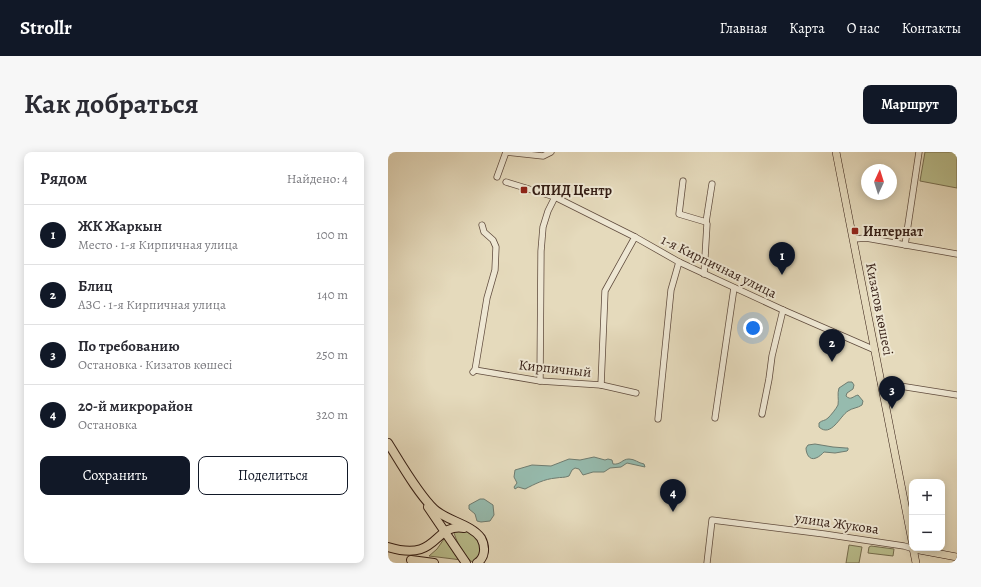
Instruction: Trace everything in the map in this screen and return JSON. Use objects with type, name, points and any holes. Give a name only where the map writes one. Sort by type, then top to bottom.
[{"type":"highway","points":[[388,443],[445,533],[466,563]]},
{"type":"highway","points":[[412,480],[434,509],[447,518],[473,531],[482,541],[484,549],[480,561]]},
{"type":"highway","points":[[388,546],[406,555],[422,556],[432,549],[445,533],[457,528],[473,531]]},
{"type":"highway","points":[[453,544],[451,535],[453,530],[457,528]]},
{"type":"highway","points":[[388,551],[406,559],[434,563]]},
{"type":"main road","name":"Кизатов көшесі","points":[[836,152],[909,526]]},
{"type":"main road","points":[[914,551],[916,563]]},
{"type":"main road","name":"улица Жукова","points":[[925,551],[957,557]]},
{"type":"street","points":[[497,177],[506,152],[543,156],[551,152]]},
{"type":"street","points":[[905,245],[919,152]]},
{"type":"street","points":[[683,181],[679,214],[706,222]]},
{"type":"street","name":"1-я Кирпичная улица","points":[[506,182],[556,196],[635,237],[679,262],[875,350]]},
{"type":"street","points":[[704,274],[706,222],[712,184]]},
{"type":"street","points":[[540,381],[541,252],[543,227],[548,211],[556,196]]},
{"type":"street","name":"Кирпичный","points":[[482,225],[484,232],[493,240],[496,247],[495,270],[486,298],[474,371],[540,381],[601,384],[636,393]]},
{"type":"street","points":[[601,384],[606,291],[635,237]]},
{"type":"street","points":[[854,239],[866,238],[957,254]]},
{"type":"street","points":[[658,419],[671,290],[679,262]]},
{"type":"street","points":[[715,418],[734,288]]},
{"type":"street","points":[[762,414],[772,356],[783,310]]},
{"type":"street","points":[[881,383],[957,395]]},
{"type":"street","name":"улица Жукова","points":[[707,563],[712,520],[824,534],[909,548]]},
{"type":"green space","points":[[925,152],[957,152],[957,188],[920,181]]},
{"type":"green space","points":[[454,530],[468,531],[475,535],[480,545],[480,557],[473,562],[467,558],[458,543]]},
{"type":"green space","points":[[446,536],[462,560],[429,556],[437,549]]},
{"type":"green space","points":[[849,545],[862,547],[859,563],[846,563]]},
{"type":"green space","points":[[869,547],[894,549],[893,556],[868,553]]},
{"type":"water","points":[[848,382],[852,382],[854,385],[853,389],[847,393],[846,396],[851,398],[858,395],[863,401],[862,405],[848,411],[831,428],[823,430],[819,427],[819,423],[826,420],[836,408],[838,405],[839,388]]},
{"type":"water","points":[[815,444],[848,448],[848,450],[835,453],[824,452],[814,459],[807,454],[806,448],[808,445]]},
{"type":"water","points":[[594,457],[612,460],[613,464],[618,464],[627,459],[631,459],[644,464],[645,467],[627,463],[621,467],[610,468],[604,472],[593,472],[583,475],[579,469],[575,468],[567,477],[548,479],[525,489],[518,487],[515,489],[514,487],[517,483],[514,477],[515,470],[532,465],[551,466],[569,459],[580,460]]},
{"type":"water","points":[[480,499],[484,499],[493,505],[494,515],[490,521],[477,521],[475,514],[469,509],[469,505]]},
{"type":"place","name":"СПИД Центр","points":[[524,190]]},
{"type":"place","name":"Интернат","points":[[855,231]]},
{"type":"place","name":"ЖК Жаркын","points":[[782,275]]},
{"type":"place","name":"Блиц","points":[[832,362]]},
{"type":"place","name":"По требованию","points":[[892,409]]},
{"type":"place","name":"20-й микрорайон","points":[[673,512]]}]
